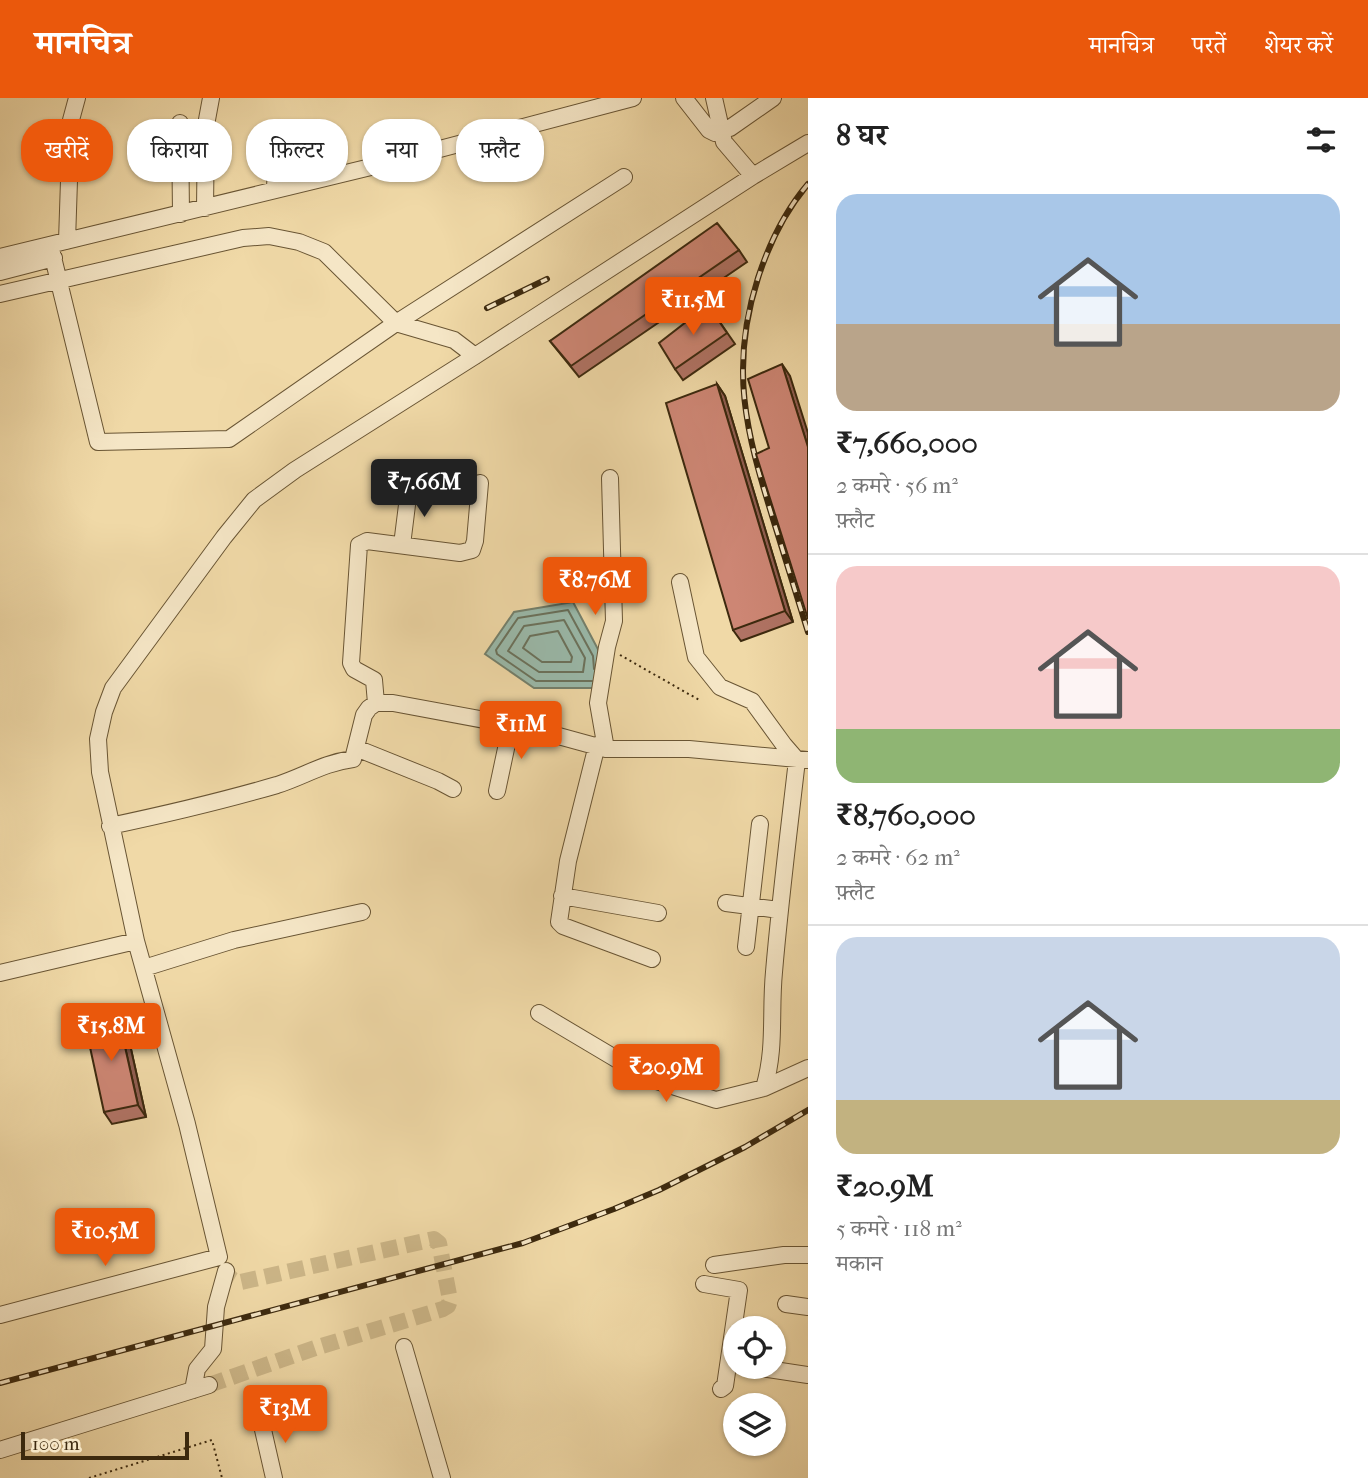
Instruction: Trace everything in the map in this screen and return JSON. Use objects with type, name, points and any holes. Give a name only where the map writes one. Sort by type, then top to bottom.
[{"type":"street","points":[[67,241],[71,120],[77,98]]},
{"type":"street","points":[[205,208],[206,125],[211,98]]},
{"type":"street","points":[[0,272],[52,252],[67,241],[379,165],[633,98]]},
{"type":"street","points":[[684,98],[709,130],[715,133],[773,98]]},
{"type":"street","points":[[714,98],[724,142],[753,176]]},
{"type":"street","points":[[0,1315],[219,1257],[187,1124],[136,941],[100,772],[98,739],[113,688],[223,537],[254,500],[295,470],[808,143]]},
{"type":"street","points":[[52,252],[98,442],[229,439],[396,323],[624,177]]},
{"type":"street","points":[[181,182],[181,214]]},
{"type":"street","points":[[275,182],[275,189]]},
{"type":"street","points":[[0,294],[243,238],[269,236],[299,242],[324,252],[396,323],[454,341],[475,356]]},
{"type":"street","points":[[0,257],[52,252]]},
{"type":"street","points":[[610,478],[614,621],[598,703],[602,747],[568,861],[558,918],[563,926],[652,959]]},
{"type":"street","points":[[376,703],[374,680],[354,669],[351,663],[359,545],[364,541],[460,553],[472,550],[480,483]]},
{"type":"street","points":[[402,545],[409,489]]},
{"type":"street","points":[[680,582],[696,657],[720,687],[752,701],[784,745],[802,760]]},
{"type":"street","points":[[110,825],[208,806],[286,782],[331,762],[353,759],[364,715],[376,703],[425,708],[511,724],[602,747],[689,749],[802,760]]},
{"type":"street","points":[[497,791],[511,724]]},
{"type":"street","points":[[356,748],[453,789]]},
{"type":"street","points":[[764,1088],[774,1035],[773,977],[779,910],[802,760]]},
{"type":"street","points":[[746,947],[760,824]]},
{"type":"street","points":[[562,896],[658,913]]},
{"type":"street","points":[[726,903],[779,910]]},
{"type":"street","points":[[144,968],[234,940],[362,912]]},
{"type":"street","points":[[0,973],[136,941]]},
{"type":"street","points":[[538,1013],[650,1079],[716,1100],[764,1088],[808,1068]]},
{"type":"street","points":[[714,1265],[784,1255],[808,1255]]},
{"type":"street","points":[[193,1390],[197,1369],[213,1349],[216,1307],[226,1271]]},
{"type":"street","points":[[704,1284],[739,1290],[736,1316]]},
{"type":"street","points":[[786,1304],[808,1307]]},
{"type":"street","points":[[404,1346],[442,1478]]},
{"type":"street","points":[[786,1372],[808,1375]]},
{"type":"street","points":[[721,1389],[727,1379]]},
{"type":"street","points":[[0,1450],[209,1385]]},
{"type":"street","points":[[261,1421],[274,1478]]},
{"type":"path","points":[[607,647],[701,701]]},
{"type":"path","points":[[89,1478],[212,1440],[222,1478]]},
{"type":"water","points":[[573,602],[601,655],[601,688],[534,688],[485,654],[514,612]]},
{"type":"building","points":[[717,223],[739,250],[571,366],[550,341]]},
{"type":"building","points":[[708,305],[727,333],[675,369],[659,343]]},
{"type":"building","points":[[782,364],[808,447],[808,619],[756,454],[769,448],[748,379]]},
{"type":"building","points":[[717,384],[785,611],[733,630],[666,403]]},
{"type":"building","points":[[117,1011],[138,1105],[104,1112],[85,1024],[99,1022],[97,1015]]},
{"type":"tunnel","points":[[209,1385],[315,1348],[443,1309],[448,1306],[450,1300],[439,1243],[434,1239],[241,1282],[231,1278],[222,1263]]},
{"type":"railway","points":[[808,184],[785,217],[762,265],[749,311],[743,371],[744,400],[755,457],[808,632]]},
{"type":"railway","points":[[487,308],[547,279]]},
{"type":"railway","points":[[0,1383],[523,1243],[659,1190],[745,1147],[808,1110]]}]
